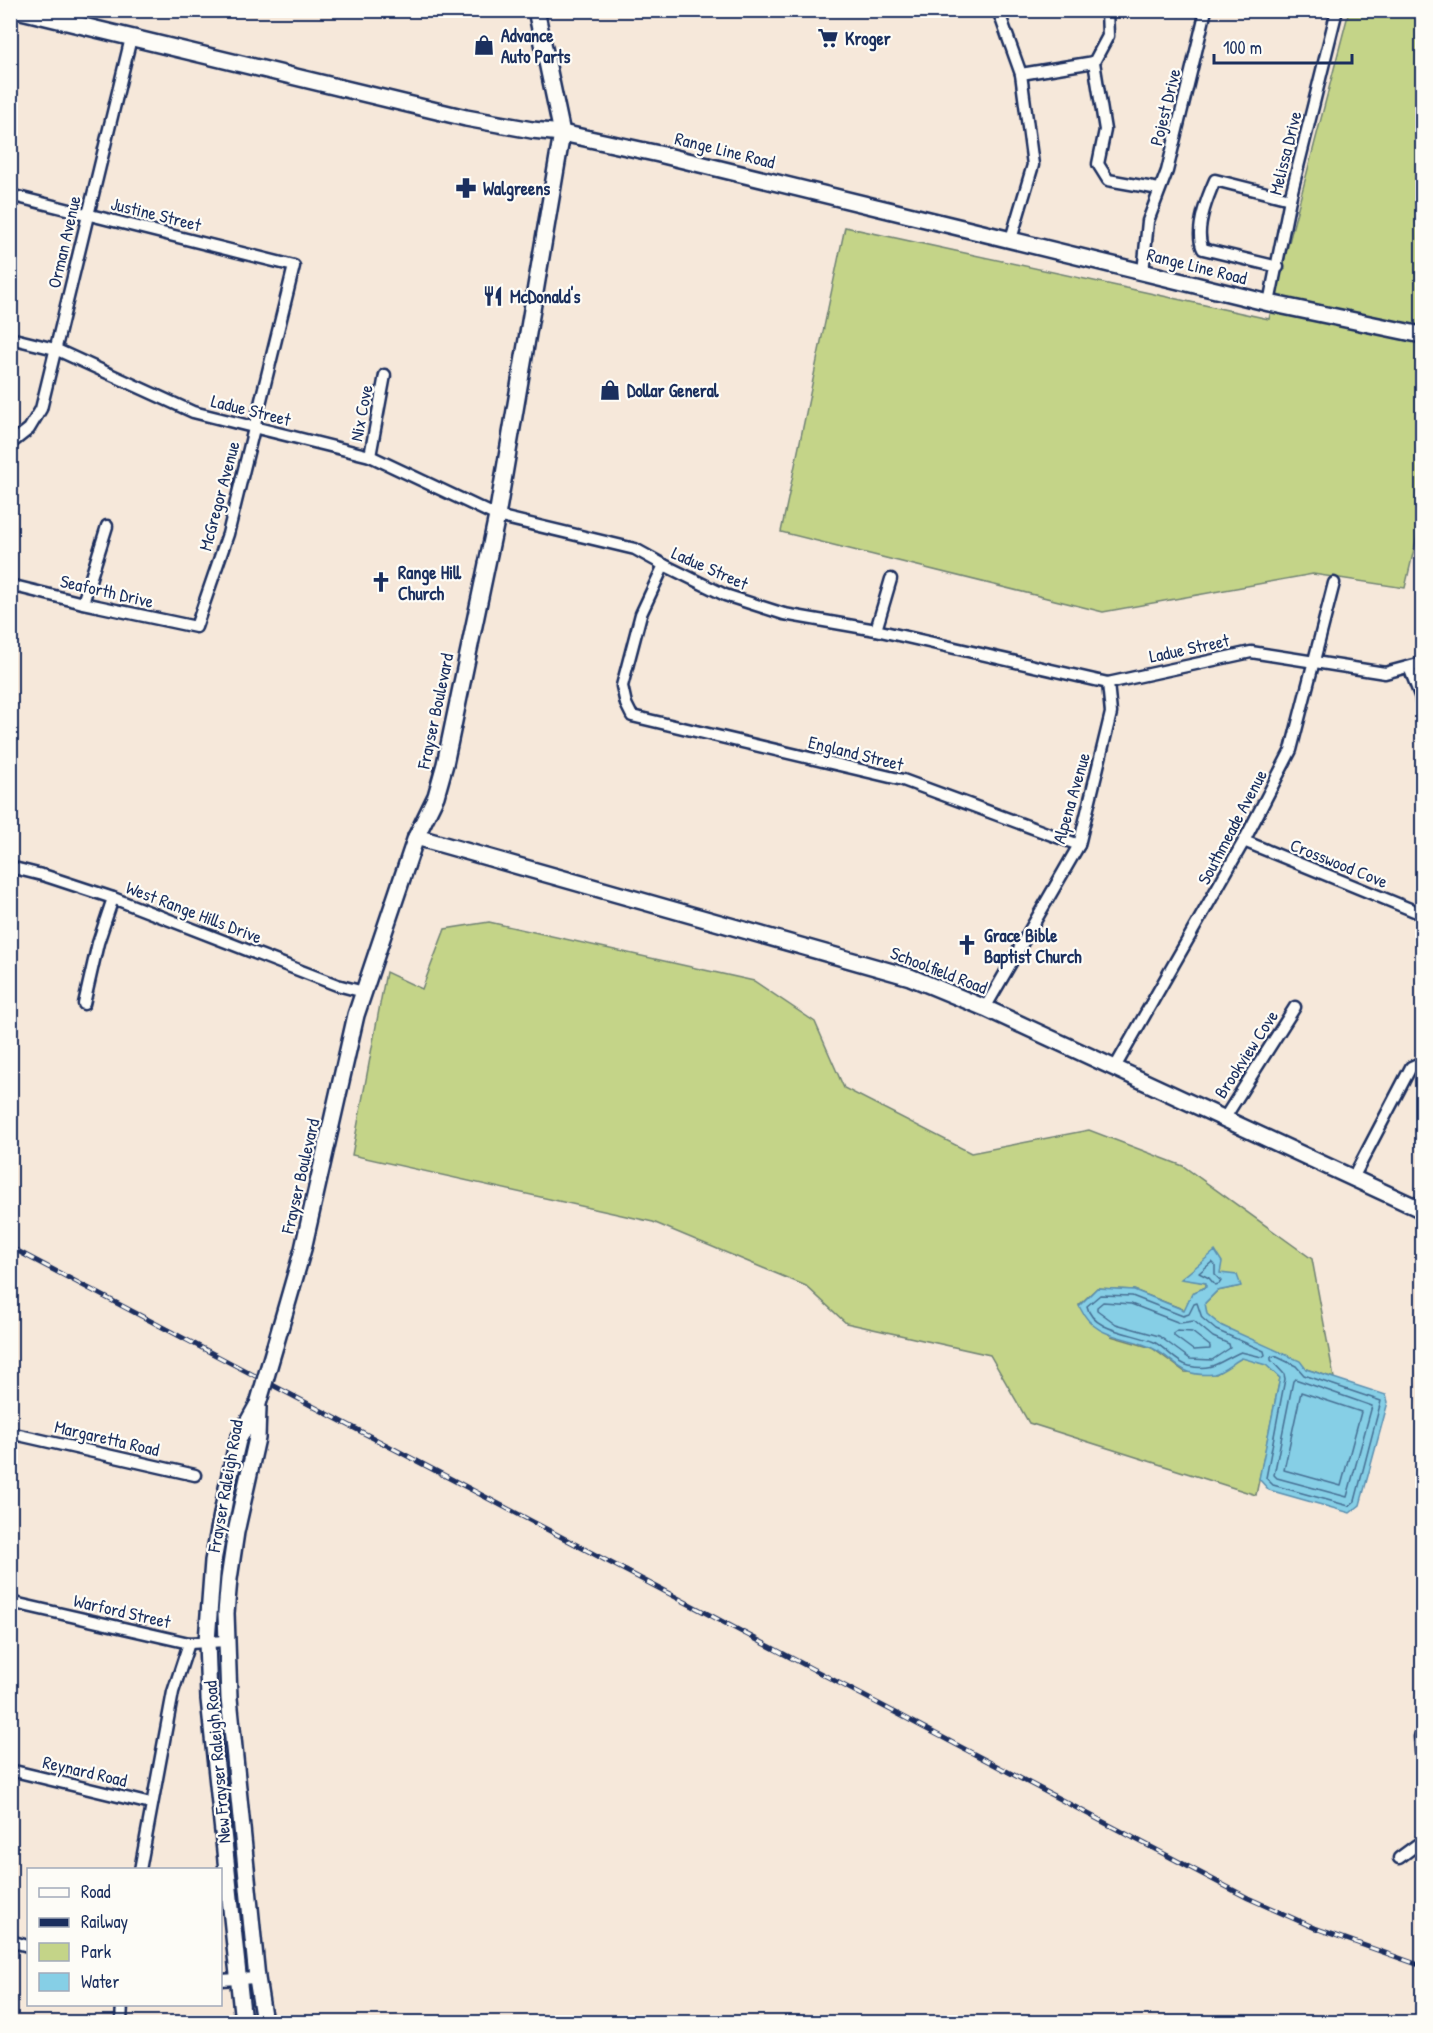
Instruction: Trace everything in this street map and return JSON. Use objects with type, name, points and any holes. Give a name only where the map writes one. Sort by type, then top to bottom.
[{"type":"main road","name":"Range Line Road","points":[[18,10],[466,118],[562,133],[1011,239],[1269,303],[1422,335]]},
{"type":"main road","name":"Frayser Boulevard","points":[[258,1404],[303,1249],[354,1025],[416,837],[436,796],[445,764],[497,516],[562,133],[536,10]]},
{"type":"main road","name":"Schoolfield Road","points":[[416,837],[910,977],[985,1008],[1422,1210]]},
{"type":"main road","name":"Frayser Raleigh Road","points":[[227,1641],[228,1579],[257,1438],[258,1404]]},
{"type":"main road","name":"Frayser Raleigh Road","points":[[207,1641],[213,1561],[228,1483],[238,1440],[258,1404]]},
{"type":"main road","name":"New Frayser Raleigh Road","points":[[207,1641],[209,1699],[243,2022]]},
{"type":"main road","name":"New Frayser Raleigh Road","points":[[227,1641],[229,1698],[257,1978],[264,2022]]},
{"type":"street","points":[[998,10],[1021,74],[1033,165],[1011,239]]},
{"type":"street","points":[[1107,10],[1108,36],[1094,62],[1105,130],[1098,164],[1108,180],[1159,189]]},
{"type":"street","name":"Pojest Drive","points":[[1143,273],[1146,229],[1167,171],[1206,10]]},
{"type":"street","name":"Melissa Drive","points":[[1269,303],[1290,199],[1336,10]]},
{"type":"street","name":"Orman Avenue","points":[[10,444],[29,429],[40,409],[131,38]]},
{"type":"street","points":[[1021,74],[1094,62]]},
{"type":"street","points":[[1278,267],[1203,249],[1199,242],[1205,202],[1215,180],[1290,199]]},
{"type":"street","name":"Justine Street","points":[[10,195],[294,266]]},
{"type":"street","name":"McGregor Avenue","points":[[196,627],[228,534],[294,266]]},
{"type":"street","name":"Ladue Street","points":[[10,338],[55,349],[193,412],[370,456],[497,516],[635,549],[664,566],[725,595],[784,614],[876,630],[1108,683],[1251,652],[1385,673],[1422,663]]},
{"type":"street","name":"Nix Cove","points":[[370,456],[385,375]]},
{"type":"street","points":[[83,603],[107,526]]},
{"type":"street","name":"England Street","points":[[664,566],[642,614],[622,686],[626,704],[632,716],[903,780],[1079,845]]},
{"type":"street","points":[[876,630],[891,579]]},
{"type":"street","name":"Southmeade Avenue","points":[[1114,1069],[1244,841],[1292,750],[1334,583]]},
{"type":"street","name":"Seaforth Drive","points":[[10,585],[196,627]]},
{"type":"street","points":[[1409,667],[1421,698],[1422,713]]},
{"type":"street","name":"Alpena Avenue","points":[[985,1008],[1079,845],[1111,712],[1108,683]]},
{"type":"street","name":"Crosswood Cove","points":[[1244,841],[1422,914]]},
{"type":"street","name":"West Range Hills Drive","points":[[10,867],[113,898],[328,981],[364,992]]},
{"type":"street","points":[[84,1004],[98,943],[113,898]]},
{"type":"street","name":"Brookview Cove","points":[[1224,1119],[1295,1007]]},
{"type":"street","points":[[1353,1178],[1411,1067],[1422,1062]]},
{"type":"street","name":"Margaretta Road","points":[[10,1433],[195,1475]]},
{"type":"street","name":"Warford Street","points":[[10,1602],[189,1643],[227,1641]]},
{"type":"street","points":[[140,1868],[173,1692],[189,1643]]},
{"type":"street","points":[[1422,1729],[1420,1737],[1422,1762]]},
{"type":"street","name":"Reynard Road","points":[[10,1770],[151,1804]]},
{"type":"street","points":[[1399,1858],[1422,1841]]},
{"type":"street","points":[[10,1941],[27,1946]]},
{"type":"street","points":[[222,1980],[257,1978]]},
{"type":"street","points":[[122,2006],[122,2022]]},
{"type":"green space","points":[[1349,11],[1422,11],[1422,515],[1405,588],[1313,574],[1103,612],[781,532],[845,227],[1269,319]]},
{"type":"green space","points":[[489,922],[754,981],[815,1022],[844,1088],[971,1153],[1089,1130],[1183,1166],[1312,1259],[1334,1378],[1306,1369],[1220,1325],[1206,1314],[1205,1303],[1217,1291],[1241,1286],[1182,1278],[1206,1283],[1206,1287],[1192,1293],[1185,1310],[1134,1290],[1097,1288],[1079,1305],[1111,1336],[1152,1348],[1185,1372],[1216,1374],[1242,1357],[1267,1365],[1280,1378],[1256,1495],[1029,1423],[990,1355],[846,1323],[806,1286],[653,1222],[352,1155],[386,972],[422,989],[445,929]]},
{"type":"water","points":[[1215,1251],[1222,1262],[1220,1273],[1237,1275],[1241,1286],[1217,1291],[1205,1303],[1207,1314],[1220,1325],[1300,1361],[1306,1369],[1386,1395],[1388,1402],[1360,1505],[1350,1513],[1269,1490],[1259,1479],[1280,1378],[1266,1365],[1242,1358],[1214,1374],[1202,1375],[1186,1371],[1152,1348],[1102,1331],[1086,1317],[1079,1306],[1097,1288],[1134,1290],[1184,1310],[1192,1293],[1206,1287],[1206,1283],[1181,1279]]},
{"type":"railway","points":[[10,1247],[1248,1898],[1315,1928],[1422,1966]]},
{"type":"place","name":"Kroger","points":[[828,38]]},
{"type":"place","name":"Advance Auto Parts","points":[[484,45]]},
{"type":"place","name":"Walgreens","points":[[466,188]]},
{"type":"place","name":"McDonald's","points":[[493,296]]},
{"type":"place","name":"Dollar General","points":[[610,390]]},
{"type":"place","name":"Range Hill Church","points":[[381,582]]},
{"type":"place","name":"Grace Bible Baptist Church","points":[[967,945]]}]
